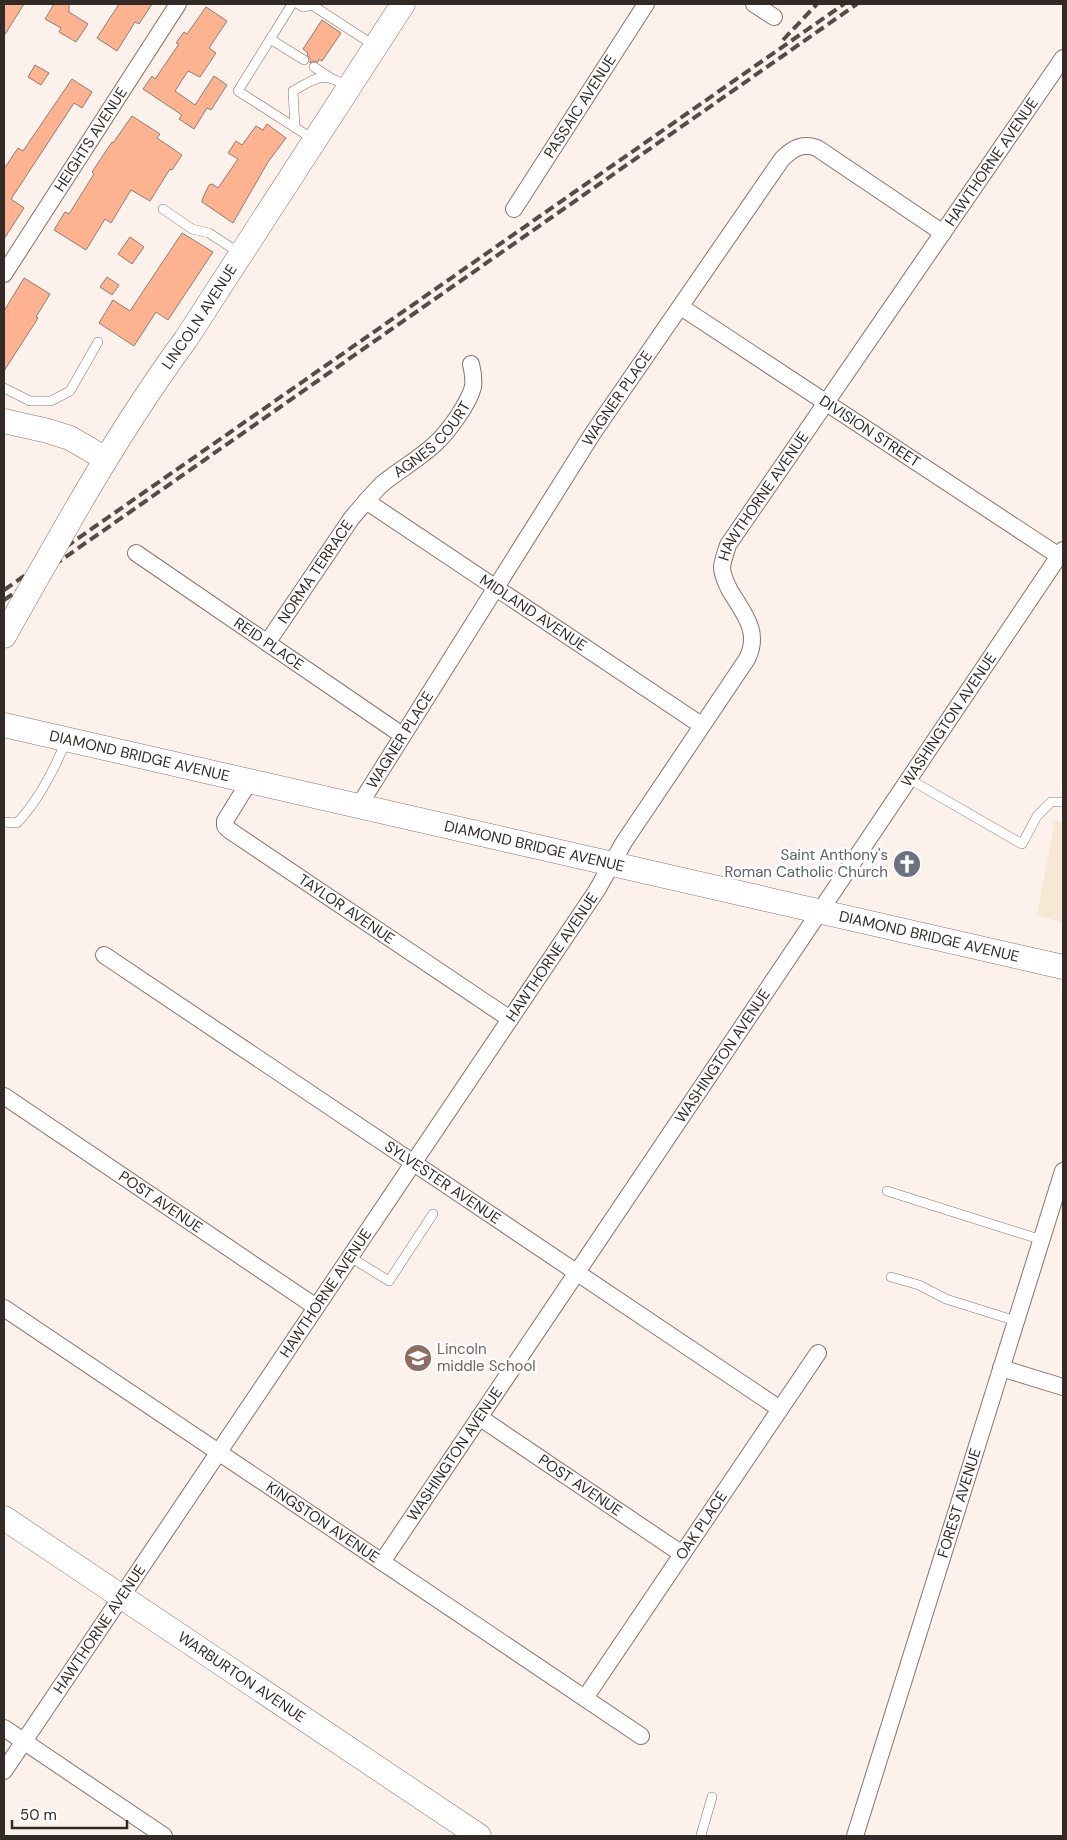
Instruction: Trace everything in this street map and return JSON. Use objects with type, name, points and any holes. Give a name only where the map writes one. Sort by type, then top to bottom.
[{"type":"street","name":"HEIGHTS AVENUE","points":[[4,274],[178,4]]},
{"type":"street","name":"LINCOLN AVENUE","points":[[4,636],[106,459],[156,380],[186,339],[315,141],[340,83],[376,47],[403,4]]},
{"type":"street","name":"PASSAIC AVENUE","points":[[514,209],[646,4]]},
{"type":"street","name":"HAWTHORNE AVENUE","points":[[4,1771],[597,890],[624,842],[747,659],[752,649],[754,638],[751,628],[724,580],[722,568],[728,545],[1063,58]]},
{"type":"street","name":"WAGNER PLACE","points":[[358,807],[593,434],[782,159],[791,150],[808,145],[817,148],[943,233]]},
{"type":"street","name":"DIVISION STREET","points":[[681,307],[826,403],[1061,553]]},
{"type":"street","name":"AGNES COURT","points":[[366,501],[382,484],[434,445],[448,429],[468,400],[473,387],[474,376],[471,364]]},
{"type":"street","points":[[4,421],[70,438],[106,459]]},
{"type":"street","name":"MIDLAND AVENUE","points":[[366,501],[702,725]]},
{"type":"street","name":"NORMA TERRACE","points":[[267,643],[351,518],[366,501]]},
{"type":"street","name":"REID PLACE","points":[[136,553],[402,735]]},
{"type":"street","name":"WASHINGTON AVENUE","points":[[382,1562],[1061,553]]},
{"type":"street","name":"DIAMOND BRIDGE AVENUE","points":[[4,725],[66,741],[1063,967]]},
{"type":"street","name":"TAYLOR AVENUE","points":[[249,782],[225,821],[225,826],[229,830],[510,1019]]},
{"type":"street","name":"SYLVESTER AVENUE","points":[[104,955],[780,1409]]},
{"type":"street","name":"POST AVENUE","points":[[4,1096],[316,1307]]},
{"type":"street","name":"FOREST AVENUE","points":[[855,1836],[1063,1171]]},
{"type":"street","name":"KINGSTON AVENUE","points":[[4,1308],[641,1736]]},
{"type":"street","name":"OAK PLACE","points":[[585,1698],[818,1353]]},
{"type":"street","points":[[1001,1368],[1063,1387]]},
{"type":"street","name":"POST AVENUE","points":[[480,1417],[682,1554]]},
{"type":"street","name":"WARBURTON AVENUE","points":[[4,1518],[479,1836]]},
{"type":"street","points":[[4,1728],[164,1836]]},
{"type":"lane","points":[[292,4],[238,90],[315,141]]},
{"type":"lane","points":[[298,4],[302,7],[312,5],[376,47]]},
{"type":"lane","points":[[270,39],[304,60]]},
{"type":"lane","points":[[314,67],[340,83]]},
{"type":"lane","points":[[295,128],[293,91],[316,80],[340,83]]},
{"type":"lane","points":[[163,209],[192,229],[209,233],[241,254]]},
{"type":"lane","points":[[4,388],[30,401],[52,401],[70,391],[98,342]]},
{"type":"lane","points":[[4,822],[17,823],[27,812],[56,765],[66,741]]},
{"type":"lane","points":[[909,779],[1022,844],[1037,816],[1051,802],[1063,802]]},
{"type":"lane","points":[[887,1191],[1042,1240]]},
{"type":"lane","points":[[350,1257],[389,1281],[434,1214]]},
{"type":"lane","points":[[891,1277],[918,1285],[946,1300],[1016,1321]]},
{"type":"lane","points":[[702,1836],[712,1797]]},
{"type":"shaded area","points":[[1055,820],[1063,822],[1063,923],[1037,915]]},
{"type":"building","points":[[4,4],[24,4],[4,36]]},
{"type":"building","points":[[54,4],[69,4],[69,12],[88,24],[76,42],[59,32],[61,28],[45,19]]},
{"type":"building","points":[[119,4],[152,4],[139,24],[135,22],[117,51],[97,38]]},
{"type":"building","points":[[206,7],[227,21],[209,48],[216,53],[200,77],[188,71],[175,91],[195,105],[214,76],[227,85],[211,110],[207,108],[194,129],[179,119],[182,115],[143,89],[152,76],[155,79],[179,44],[176,43],[184,32],[187,34]]},
{"type":"building","points":[[322,20],[341,33],[322,61],[319,59],[318,62],[310,63],[308,53],[303,49]]},
{"type":"building","points":[[35,65],[49,73],[41,85],[28,77]]},
{"type":"building","points":[[72,79],[92,92],[82,108],[74,103],[11,199],[24,208],[4,239],[4,169],[18,148],[23,151]]},
{"type":"building","points":[[132,116],[160,134],[157,138],[182,155],[172,170],[170,169],[150,201],[131,190],[111,223],[105,219],[86,250],[54,230],[65,212],[69,214],[94,174],[92,172]]},
{"type":"building","points":[[267,124],[286,138],[268,162],[233,223],[202,202],[202,200],[209,185],[212,184],[218,188],[238,159],[228,153],[236,141],[242,145],[256,126],[263,130]]},
{"type":"building","points":[[182,233],[213,252],[168,320],[156,312],[134,346],[99,323],[113,300],[130,311]]},
{"type":"building","points":[[130,237],[144,247],[132,264],[118,254]]},
{"type":"building","points":[[107,277],[119,285],[112,295],[100,287]]},
{"type":"building","points":[[24,278],[50,294],[36,317],[38,318],[4,371],[4,311]]},
{"type":"railway","points":[[783,40],[817,4]]},
{"type":"railway","points":[[4,590],[844,4]]},
{"type":"railway","points":[[4,600],[857,4]]},
{"type":"place","name":"Saint Anthony's Roman Catholic Church","points":[[907,864]]},
{"type":"place","name":"Lincoln middle School","points":[[418,1358]]}]
